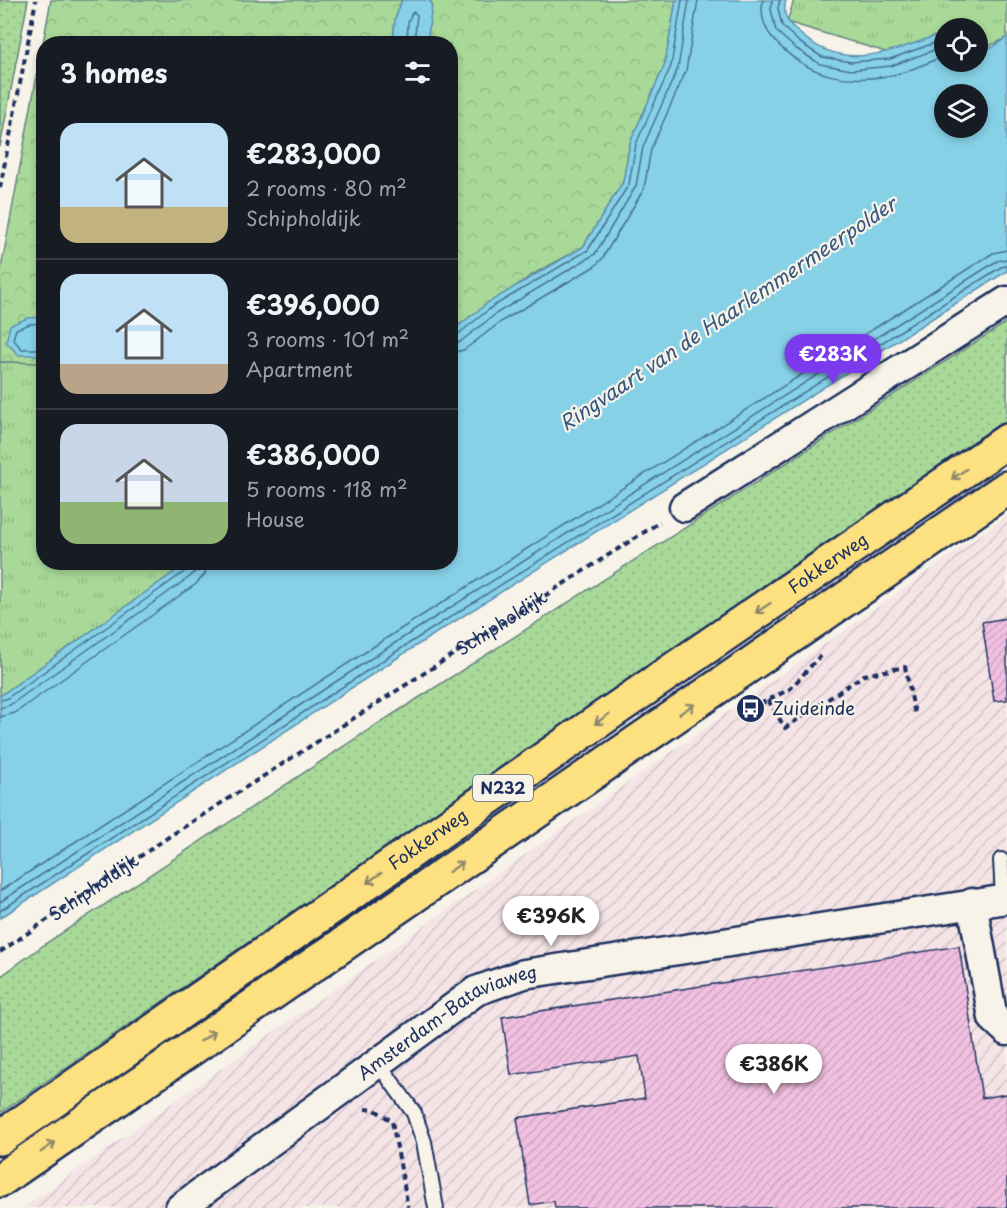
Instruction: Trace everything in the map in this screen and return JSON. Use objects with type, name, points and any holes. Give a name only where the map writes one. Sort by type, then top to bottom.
[{"type":"main road","name":"Fokkerweg","points":[[0,1138],[610,713],[1007,441]]},
{"type":"main road","name":"Fokkerweg","points":[[0,1180],[1004,496]]},
{"type":"street","points":[[684,507],[1007,301]]},
{"type":"street","name":"Amsterdam-Bataviaweg","points":[[180,1208],[476,991],[524,974],[1005,899]]},
{"type":"street","points":[[972,903],[993,1018],[1007,1031]]},
{"type":"lane","points":[[1001,860],[1005,899]]},
{"type":"lane","points":[[378,1063],[414,1113],[424,1142],[436,1208]]},
{"type":"path","points":[[0,188],[36,0]]},
{"type":"path","name":"Schipholdijk","points":[[0,952],[170,836],[684,507]]},
{"type":"path","points":[[768,700],[785,728],[864,675],[905,667],[915,714]]},
{"type":"path","points":[[355,1108],[375,1110],[392,1121],[408,1207]]},
{"type":"shaded area","points":[[1007,516],[1007,1208],[23,1208]]},
{"type":"green space","points":[[0,0],[28,0],[0,147]]},
{"type":"green space","points":[[51,0],[402,0],[395,19],[394,36],[44,36]]},
{"type":"green space","points":[[429,0],[676,0],[665,64],[630,143],[623,182],[583,247],[532,275],[458,326],[458,36],[428,36],[432,4]]},
{"type":"green space","points":[[794,0],[1007,0],[1007,38],[988,47],[988,18],[934,18],[934,52],[889,53],[787,22]]},
{"type":"green space","points":[[36,81],[36,363],[0,362],[0,274]]},
{"type":"green space","points":[[1007,322],[1007,421],[0,1113],[0,977],[45,944],[370,729]]},
{"type":"green space","points":[[0,362],[36,363],[36,570],[177,570],[0,696]]},
{"type":"water","points":[[402,0],[429,0],[432,4],[428,36],[394,36],[395,19]]},
{"type":"water","name":"Ringvaart van de Haarlemmermeerpolder","points":[[676,0],[786,0],[786,18],[798,32],[815,45],[850,56],[887,52],[934,36],[934,72],[988,72],[988,48],[1007,37],[1007,271],[411,649],[0,918],[0,696],[177,570],[458,570],[458,326],[489,302],[583,247],[623,182],[630,143],[665,64]]},
{"type":"water","points":[[36,317],[36,355],[19,355],[6,342],[10,325]]},
{"type":"building","points":[[1007,618],[1007,700],[994,701],[982,622]]},
{"type":"building","points":[[959,946],[982,1098],[1007,1094],[1007,1208],[555,1208],[554,1201],[530,1205],[517,1118],[645,1098],[639,1056],[511,1075],[502,1017]]},
{"type":"place","name":"Zuideinde","points":[[751,709]]}]
